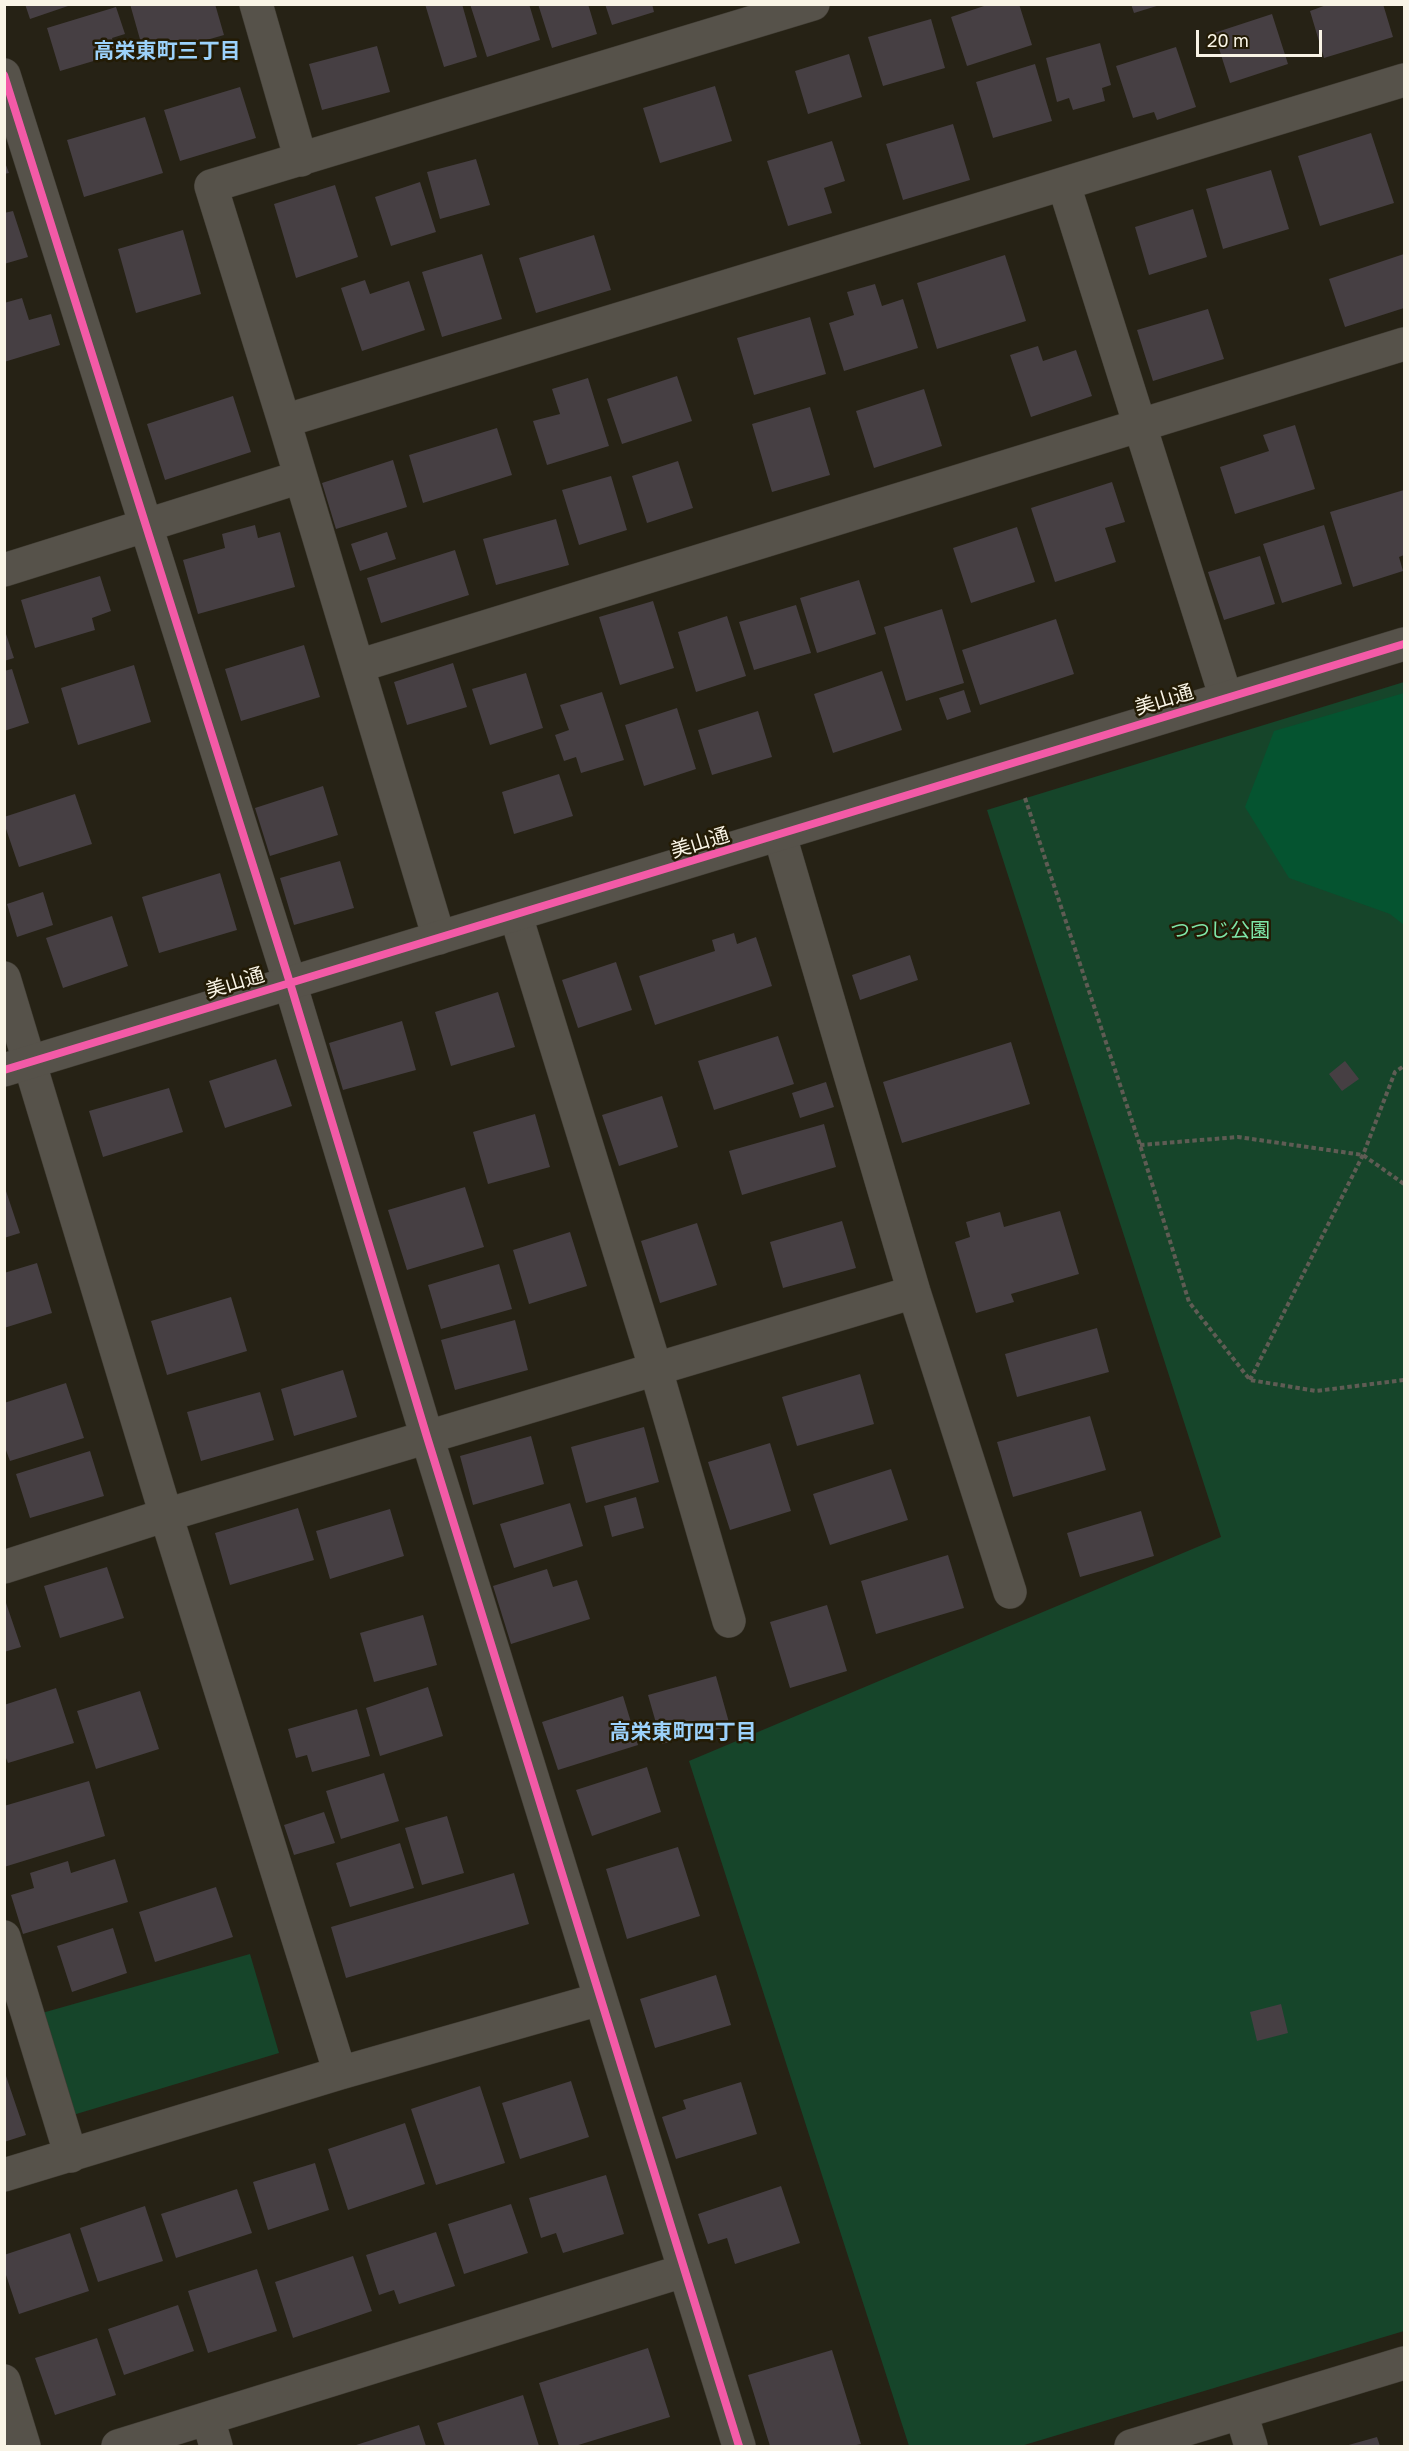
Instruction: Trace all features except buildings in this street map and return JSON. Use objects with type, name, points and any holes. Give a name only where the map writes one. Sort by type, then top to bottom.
[{"type":"street","points":[[256,4],[301,160]]},
{"type":"street","points":[[439,938],[211,186],[813,4]]},
{"type":"street","points":[[284,421],[1404,80]]},
{"type":"street","points":[[6,88],[147,526],[290,984],[683,2271],[739,2446]]},
{"type":"street","points":[[1064,185],[1226,698]]},
{"type":"street","points":[[358,666],[1404,344]]},
{"type":"street","points":[[4,570],[300,477]]},
{"type":"street","name":"美山通","points":[[18,1066],[780,836],[1404,644]]},
{"type":"street","points":[[780,836],[914,1292],[1010,1592]]},
{"type":"street","points":[[516,916],[656,1370],[729,1621]]},
{"type":"street","points":[[4,978],[18,1066],[166,1515],[340,2073]]},
{"type":"street","points":[[4,1567],[166,1515],[914,1292]]},
{"type":"street","points":[[4,1937],[71,2156]]},
{"type":"street","points":[[4,2175],[340,2073],[600,1999]]},
{"type":"street","points":[[118,2446],[212,2433],[683,2271]]},
{"type":"street","points":[[1131,2446],[1404,2363]]},
{"type":"street","points":[[4,2381],[24,2446]]},
{"type":"street","points":[[1241,2413],[1251,2446]]},
{"type":"path","points":[[1014,763],[1140,1145],[1189,1302],[1250,1380],[1316,1390],[1404,1380]]},
{"type":"path","points":[[1250,1380],[1363,1155],[1395,1072],[1404,1066]]},
{"type":"path","points":[[1140,1145],[1238,1137],[1363,1155],[1404,1184]]},
{"type":"green space","name":"つつじ公園","points":[[1404,682],[1404,2331],[1021,2446],[909,2446],[689,1761],[1221,1537],[987,810]]},
{"type":"green space","points":[[1404,693],[1404,925],[1390,914],[1289,878],[1245,807],[1274,731]]},
{"type":"green space","points":[[250,1954],[279,2053],[73,2115],[42,2013]]},
{"type":"cycle path","points":[[4,75],[290,983],[427,1437],[739,2446]]},
{"type":"cycle path","points":[[4,1070],[1404,644]]},
{"type":"district","name":"高栄東町三丁目","points":[[167,51]]},
{"type":"district","name":"高栄東町四丁目","points":[[683,1732]]}]
